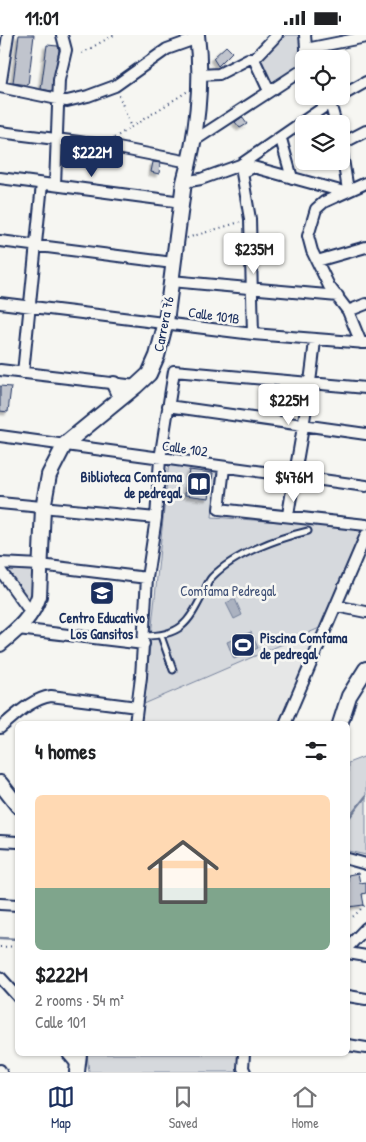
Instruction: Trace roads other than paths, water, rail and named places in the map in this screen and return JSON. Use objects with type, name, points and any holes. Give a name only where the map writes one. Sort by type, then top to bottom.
[{"type":"street","points":[[8,35],[0,87],[67,101],[115,86],[167,49],[197,37]]},
{"type":"street","points":[[55,185],[60,80],[66,50],[62,35]]},
{"type":"street","points":[[199,80],[219,74],[248,59],[254,59],[277,35]]},
{"type":"street","points":[[305,35],[306,50]]},
{"type":"street","name":"Carrera 76","points":[[0,645],[32,614],[39,596],[44,508],[49,475],[65,445],[136,386],[148,374],[154,364],[166,322],[184,182],[190,162],[199,80],[197,37]]},
{"type":"street","points":[[320,50],[366,37]]},
{"type":"street","points":[[254,59],[269,91]]},
{"type":"street","points":[[192,142],[295,75]]},
{"type":"street","points":[[350,91],[366,82]]},
{"type":"street","points":[[184,182],[201,179],[240,165],[281,139],[322,105]]},
{"type":"street","points":[[350,140],[366,131]]},
{"type":"street","points":[[0,132],[103,145],[190,162]]},
{"type":"street","points":[[281,139],[292,178]]},
{"type":"street","points":[[253,334],[250,219],[241,177],[244,170],[253,167],[346,191]]},
{"type":"street","points":[[344,170],[346,191]]},
{"type":"street","points":[[0,178],[182,202]]},
{"type":"street","points":[[364,343],[348,311],[329,286],[308,236],[316,209],[324,201],[366,183]]},
{"type":"street","points":[[23,373],[42,184]]},
{"type":"street","points":[[0,241],[173,263]]},
{"type":"street","points":[[317,261],[366,247]]},
{"type":"street","points":[[171,281],[338,296]]},
{"type":"street","name":"Calle 101B","points":[[0,303],[253,334],[364,343]]},
{"type":"street","points":[[348,311],[366,304]]},
{"type":"street","points":[[288,515],[302,424],[311,384],[315,339]]},
{"type":"street","points":[[0,370],[136,386]]},
{"type":"street","points":[[135,721],[144,640],[147,578],[156,518],[160,459],[174,371],[366,388]]},
{"type":"street","points":[[114,384],[120,397],[116,402]]},
{"type":"street","points":[[168,406],[366,434]]},
{"type":"street","name":"Calle 102","points":[[0,436],[366,486]]},
{"type":"street","points":[[224,468],[219,509],[288,515],[366,525]]},
{"type":"street","points":[[0,503],[156,518]]},
{"type":"street","points":[[286,721],[366,535]]},
{"type":"street","points":[[0,563],[40,565],[147,578]]},
{"type":"street","points":[[0,570],[32,614]]},
{"type":"street","points":[[336,606],[366,612]]},
{"type":"street","points":[[18,629],[144,640]]},
{"type":"street","points":[[341,721],[349,696],[366,669]]},
{"type":"street","points":[[0,728],[32,702],[42,697],[51,696],[137,707]]},
{"type":"street","points":[[0,783],[15,799]]},
{"type":"street","points":[[0,841],[15,842]]},
{"type":"street","points":[[350,860],[366,864]]},
{"type":"street","points":[[0,904],[15,905]]},
{"type":"street","points":[[350,945],[366,928]]},
{"type":"street","points":[[350,953],[366,956]]},
{"type":"street","points":[[0,977],[15,994]]},
{"type":"street","points":[[350,996],[366,999]]},
{"type":"street","points":[[350,1045],[366,1047]]},
{"type":"street","points":[[70,1056],[80,1066]]},
{"type":"street","points":[[244,1056],[244,1070]]},
{"type":"lane","points":[[144,640],[161,636],[185,625],[211,578],[223,567],[277,540],[308,531]]},
{"type":"lane","points":[[161,636],[173,670]]},
{"type":"waterway","points":[[350,816],[366,796]]},
{"type":"waterway","points":[[0,938],[15,939]]},
{"type":"place","name":"Biblioteca Comfama de pedregal","points":[[199,484]]},
{"type":"place","name":"Centro Educativo Los Gansitos","points":[[102,593]]},
{"type":"place","name":"Piscina Comfama de pedregal","points":[[243,645]]},
{"type":"park label","name":"Comfama Pedregal","points":[[228,590]]}]
